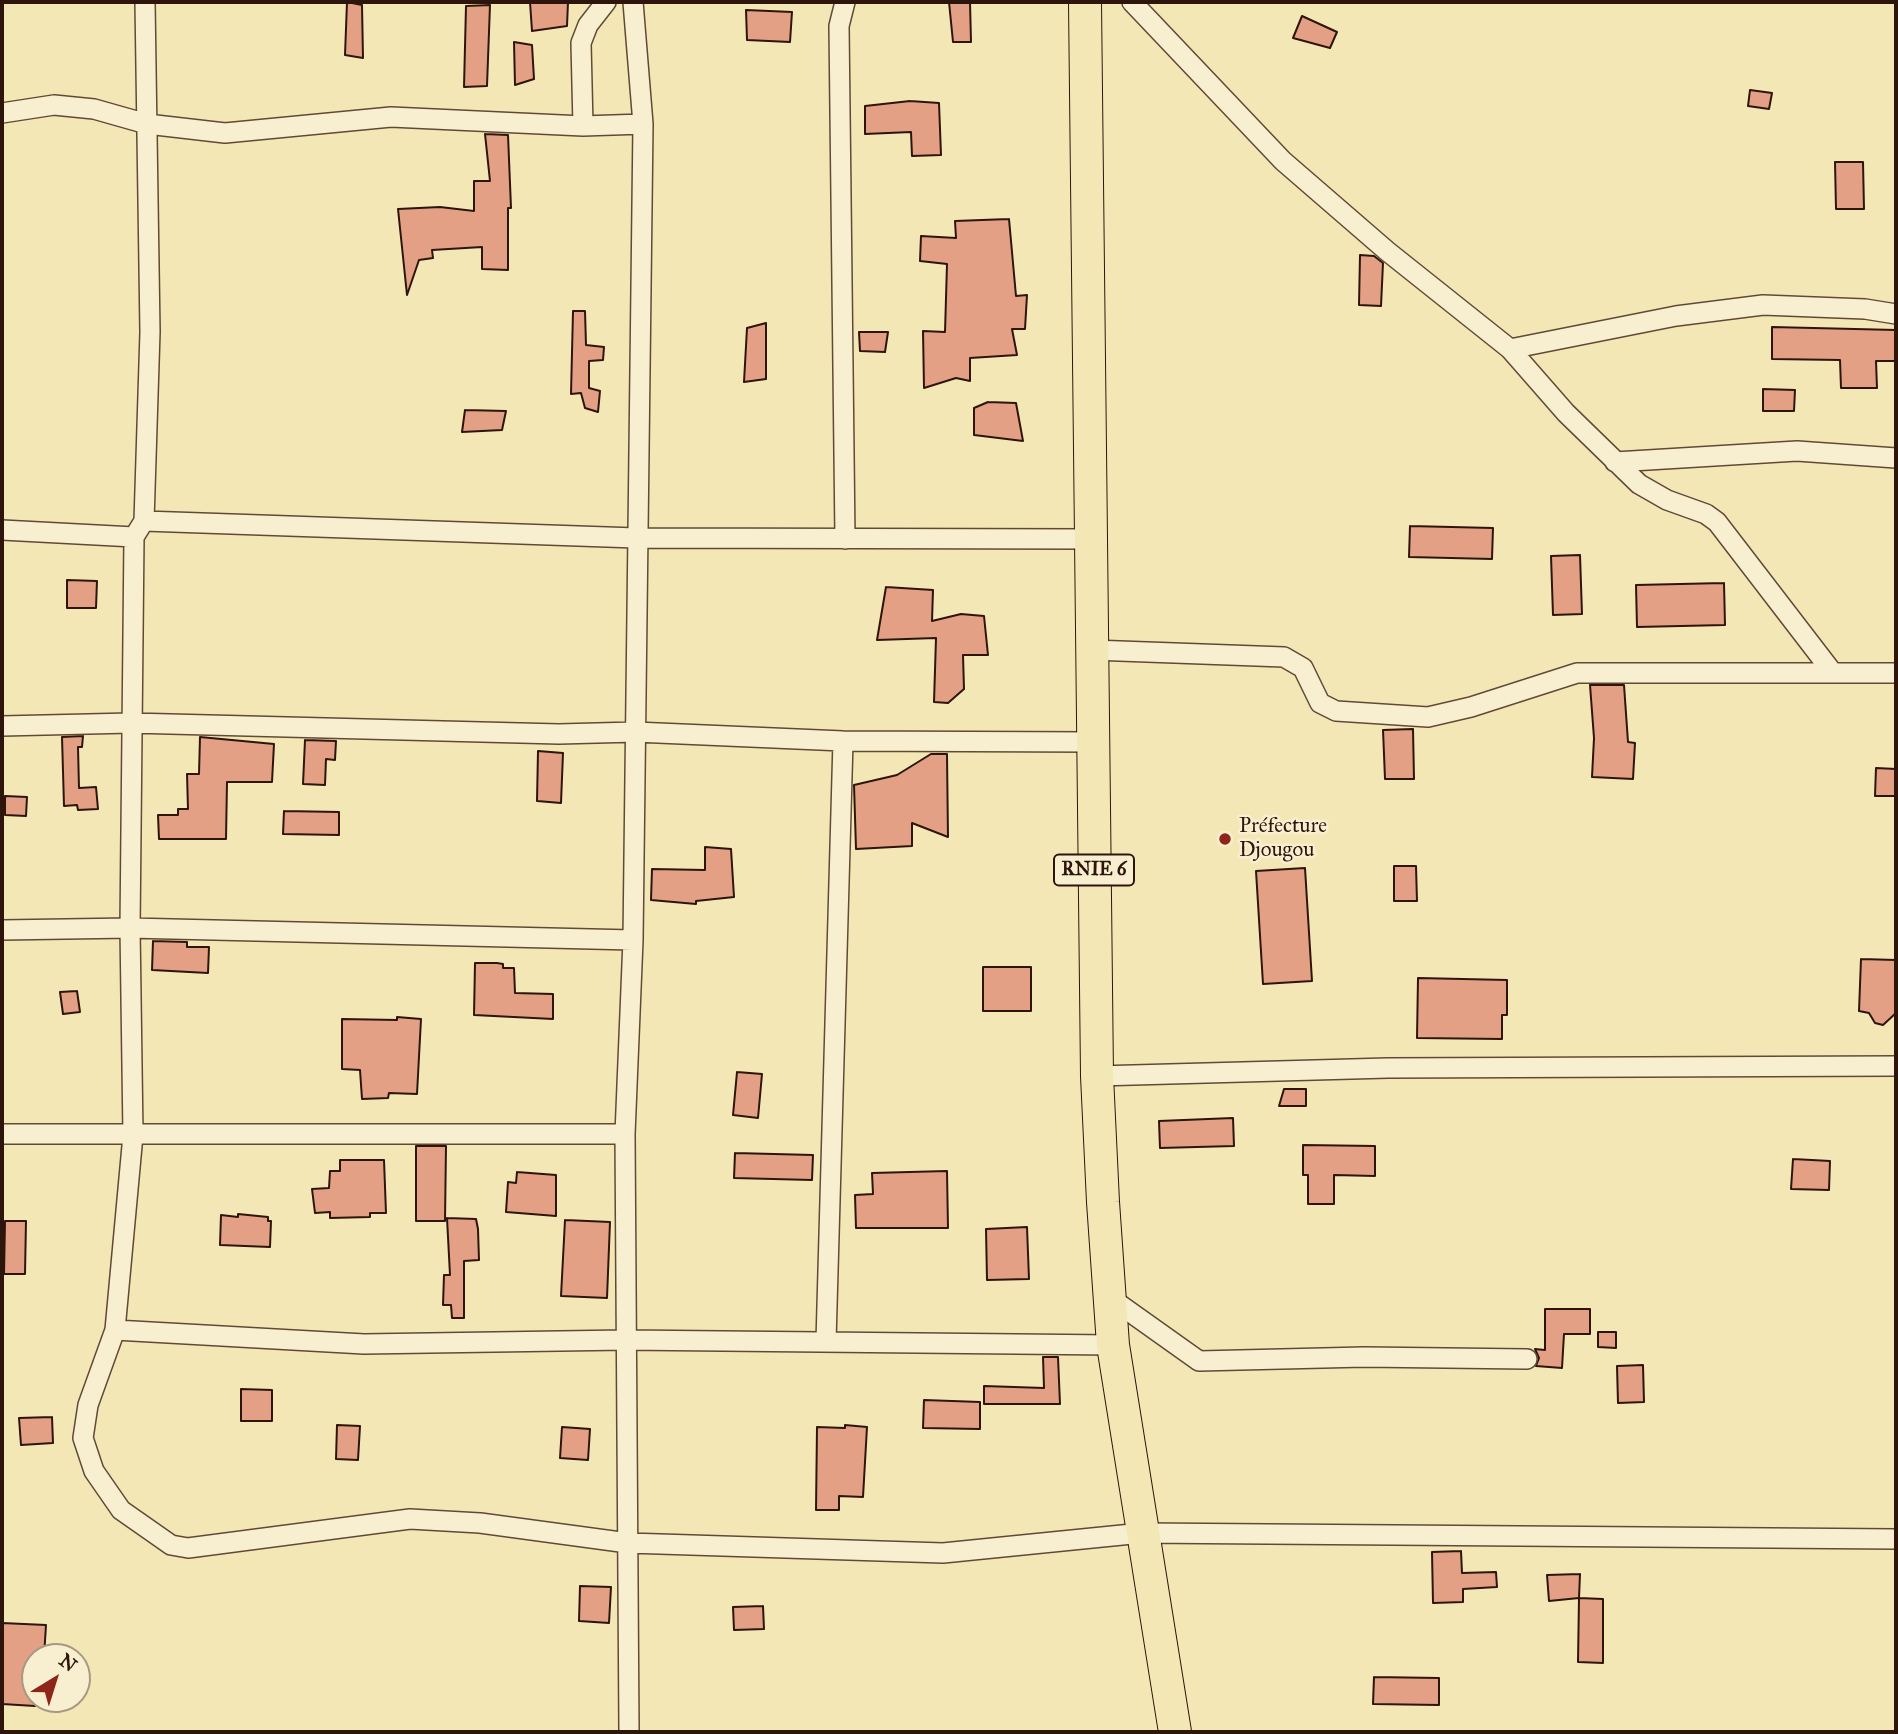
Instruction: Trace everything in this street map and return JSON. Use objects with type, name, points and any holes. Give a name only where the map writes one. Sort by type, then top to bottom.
[{"type":"main road","name":"RNIE 6","points":[[1085,2],[1097,1076],[1113,1345],[1175,1732]]},
{"type":"street","points":[[145,2],[150,332],[131,723],[133,1135],[115,1330],[88,1405],[83,1438],[94,1471],[121,1510],[144,1529],[172,1545],[188,1548],[410,1518],[480,1523],[628,1543],[943,1553],[1142,1533],[1896,1539]]},
{"type":"street","points":[[583,126],[581,43],[588,25],[606,2]]},
{"type":"street","points":[[629,1732],[625,1134],[633,940],[643,124],[633,2]]},
{"type":"street","points":[[845,2],[839,26],[845,539]]},
{"type":"street","points":[[1132,2],[1283,161],[1387,251],[1510,349],[1566,413],[1639,484],[1667,500],[1706,514],[1717,522],[1833,673]]},
{"type":"street","points":[[2,113],[54,104],[94,109],[146,124],[225,134],[391,117],[583,126],[643,124]]},
{"type":"street","points":[[1510,349],[1676,317],[1763,306],[1865,309],[1896,314]]},
{"type":"street","points":[[1615,462],[1797,451],[1896,458]]},
{"type":"street","points":[[2,530],[139,529],[636,538],[1090,539]]},
{"type":"street","points":[[1092,650],[1284,657],[1303,668],[1320,703],[1335,711],[1428,716],[1471,707],[1577,673],[1896,673]]},
{"type":"street","points":[[2,726],[131,723],[548,734],[635,732],[843,741],[1093,742]]},
{"type":"street","points":[[826,1341],[843,741]]},
{"type":"street","points":[[2,930],[130,928],[633,940]]},
{"type":"street","points":[[1097,1076],[1388,1068],[1896,1066]]},
{"type":"street","points":[[2,1134],[625,1134]]},
{"type":"street","points":[[1109,1297],[1199,1361],[1364,1357],[1527,1359]]},
{"type":"street","points":[[115,1330],[364,1344],[625,1340],[1113,1345]]},
{"type":"building","points":[[347,2],[362,5],[363,58],[345,55]]},
{"type":"building","points":[[530,2],[568,2],[567,26],[532,31]]},
{"type":"building","points":[[949,2],[970,2],[971,42],[953,42]]},
{"type":"building","points":[[490,5],[487,86],[464,87],[466,6]]},
{"type":"building","points":[[746,10],[792,12],[790,42],[747,40]]},
{"type":"building","points":[[1302,16],[1337,32],[1330,48],[1293,38]]},
{"type":"building","points":[[514,42],[532,45],[534,79],[515,85]]},
{"type":"building","points":[[1750,90],[1772,93],[1769,109],[1748,106]]},
{"type":"building","points":[[910,101],[939,103],[941,155],[912,156],[911,132],[865,134],[865,106]]},
{"type":"building","points":[[485,134],[508,135],[511,208],[508,208],[508,270],[482,269],[482,247],[432,250],[433,258],[419,260],[407,295],[398,209],[440,207],[474,211],[474,181],[490,181]]},
{"type":"building","points":[[1835,162],[1863,162],[1864,209],[1836,209]]},
{"type":"building","points":[[1009,219],[1016,296],[1027,295],[1025,329],[1012,329],[1017,355],[970,358],[970,381],[956,378],[924,388],[923,331],[945,332],[947,264],[920,261],[921,236],[956,238],[955,221]]},
{"type":"building","points":[[1360,255],[1374,256],[1383,263],[1381,306],[1359,305]]},
{"type":"building","points":[[573,311],[585,311],[586,345],[604,347],[603,360],[589,361],[589,388],[600,391],[598,412],[585,408],[581,393],[571,394]]},
{"type":"building","points":[[766,323],[766,379],[744,382],[747,328]]},
{"type":"building","points":[[1772,327],[1896,330],[1896,361],[1876,361],[1877,388],[1841,388],[1840,360],[1772,359]]},
{"type":"building","points":[[859,332],[888,332],[885,352],[860,351]]},
{"type":"building","points":[[1763,389],[1795,390],[1794,411],[1763,411]]},
{"type":"building","points":[[988,402],[1016,403],[1023,441],[974,435],[974,408]]},
{"type":"building","points":[[465,410],[506,411],[502,430],[462,432]]},
{"type":"building","points":[[1410,526],[1493,528],[1492,559],[1409,557]]},
{"type":"building","points":[[1580,555],[1582,614],[1553,615],[1551,556]]},
{"type":"building","points":[[67,580],[97,581],[96,608],[67,608]]},
{"type":"building","points":[[1724,583],[1725,625],[1637,627],[1636,585]]},
{"type":"building","points":[[886,587],[933,590],[932,621],[961,614],[984,616],[988,655],[963,655],[964,689],[948,703],[934,702],[936,638],[877,640]]},
{"type":"building","points":[[1590,685],[1624,685],[1628,742],[1635,743],[1633,779],[1592,777],[1594,738]]},
{"type":"building","points":[[1413,729],[1414,779],[1385,779],[1383,730]]},
{"type":"building","points":[[83,736],[82,747],[78,747],[79,788],[96,787],[98,809],[78,810],[77,805],[64,806],[62,737]]},
{"type":"building","points":[[200,737],[274,744],[272,782],[227,782],[226,839],[159,839],[158,815],[178,815],[178,809],[188,809],[187,774],[199,774]]},
{"type":"building","points":[[305,740],[336,741],[335,760],[326,759],[325,785],[303,784]]},
{"type":"building","points":[[538,751],[563,753],[561,803],[537,801]]},
{"type":"building","points":[[931,754],[947,754],[948,837],[912,823],[912,846],[856,849],[854,785],[897,775]]},
{"type":"building","points":[[1876,768],[1896,769],[1896,796],[1875,796]]},
{"type":"building","points":[[5,796],[27,797],[26,816],[5,815]]},
{"type":"building","points":[[284,811],[339,812],[339,835],[283,834]]},
{"type":"building","points":[[705,847],[731,849],[734,897],[696,901],[696,904],[651,900],[652,869],[705,870]]},
{"type":"building","points":[[1394,866],[1416,866],[1417,901],[1394,901]]},
{"type":"building","points":[[1305,868],[1312,981],[1263,984],[1256,871]]},
{"type":"building","points":[[153,941],[187,942],[187,947],[209,947],[208,973],[152,970]]},
{"type":"building","points":[[1861,959],[1896,960],[1896,1013],[1883,1025],[1875,1023],[1869,1013],[1859,1011]]},
{"type":"building","points":[[475,963],[497,963],[503,964],[503,968],[514,968],[515,993],[553,994],[553,1019],[474,1015]]},
{"type":"building","points":[[983,967],[1031,967],[1031,1011],[983,1011]]},
{"type":"building","points":[[1418,978],[1507,980],[1507,1015],[1502,1015],[1502,1039],[1417,1038]]},
{"type":"building","points":[[77,991],[80,1012],[63,1014],[60,992]]},
{"type":"building","points":[[397,1017],[421,1019],[417,1094],[389,1093],[388,1098],[362,1099],[360,1070],[342,1069],[342,1019],[397,1020]]},
{"type":"building","points":[[737,1072],[762,1074],[758,1118],[733,1115]]},
{"type":"building","points":[[1284,1089],[1306,1089],[1306,1106],[1279,1106]]},
{"type":"building","points":[[1233,1118],[1234,1146],[1160,1148],[1159,1121]]},
{"type":"building","points":[[1303,1145],[1375,1146],[1375,1176],[1334,1175],[1334,1204],[1308,1204],[1308,1175],[1303,1175]]},
{"type":"building","points":[[416,1146],[446,1146],[445,1221],[416,1221]]},
{"type":"building","points":[[735,1153],[813,1155],[812,1180],[734,1178]]},
{"type":"building","points":[[1793,1159],[1830,1161],[1829,1190],[1791,1189]]},
{"type":"building","points":[[340,1160],[384,1160],[386,1213],[370,1213],[370,1217],[330,1218],[330,1212],[315,1213],[312,1189],[329,1188],[330,1171],[340,1171]]},
{"type":"building","points":[[947,1171],[948,1228],[856,1228],[855,1195],[873,1194],[872,1173]]},
{"type":"building","points":[[517,1172],[556,1175],[556,1216],[506,1212],[508,1182],[516,1183]]},
{"type":"building","points":[[238,1214],[268,1217],[268,1221],[271,1221],[270,1247],[220,1245],[221,1215],[238,1217]]},
{"type":"building","points":[[447,1218],[476,1219],[478,1229],[479,1260],[464,1261],[464,1318],[452,1318],[451,1305],[443,1305],[444,1275],[450,1275]]},
{"type":"building","points":[[565,1220],[610,1222],[607,1298],[561,1296]]},
{"type":"building","points":[[5,1221],[26,1221],[25,1274],[4,1274]]},
{"type":"building","points":[[1027,1227],[1029,1279],[987,1280],[986,1229]]},
{"type":"building","points":[[1545,1309],[1590,1309],[1590,1334],[1564,1334],[1562,1368],[1536,1366],[1539,1358],[1535,1349],[1545,1350]]},
{"type":"building","points":[[1598,1332],[1616,1332],[1616,1348],[1598,1347]]},
{"type":"building","points":[[1043,1357],[1058,1357],[1060,1404],[984,1404],[984,1386],[1044,1388]]},
{"type":"building","points":[[1643,1365],[1644,1402],[1618,1403],[1617,1366]]},
{"type":"building","points":[[241,1389],[272,1390],[272,1421],[241,1421]]},
{"type":"building","points":[[924,1400],[980,1402],[980,1429],[923,1428]]},
{"type":"building","points":[[52,1417],[53,1443],[21,1445],[19,1418]]},
{"type":"building","points":[[337,1425],[360,1426],[358,1460],[336,1459]]},
{"type":"building","points":[[845,1425],[867,1427],[863,1497],[839,1496],[839,1510],[816,1510],[817,1427],[845,1428]]},
{"type":"building","points":[[562,1427],[590,1429],[588,1460],[560,1458]]},
{"type":"building","points":[[1461,1551],[1462,1573],[1496,1572],[1497,1587],[1463,1589],[1463,1602],[1433,1603],[1432,1552]]},
{"type":"building","points":[[1580,1574],[1579,1598],[1549,1601],[1547,1575]]},
{"type":"building","points":[[580,1586],[611,1587],[609,1623],[579,1621]]},
{"type":"building","points":[[1579,1598],[1603,1599],[1603,1663],[1578,1662]]},
{"type":"building","points":[[763,1606],[764,1629],[734,1630],[733,1607]]},
{"type":"building","points":[[2,1623],[46,1625],[45,1643],[21,1643],[21,1705],[2,1704]]},
{"type":"building","points":[[1374,1677],[1439,1678],[1439,1705],[1373,1704]]},
{"type":"place","name":"Préfecture Djougou","points":[[1225,839]]}]
